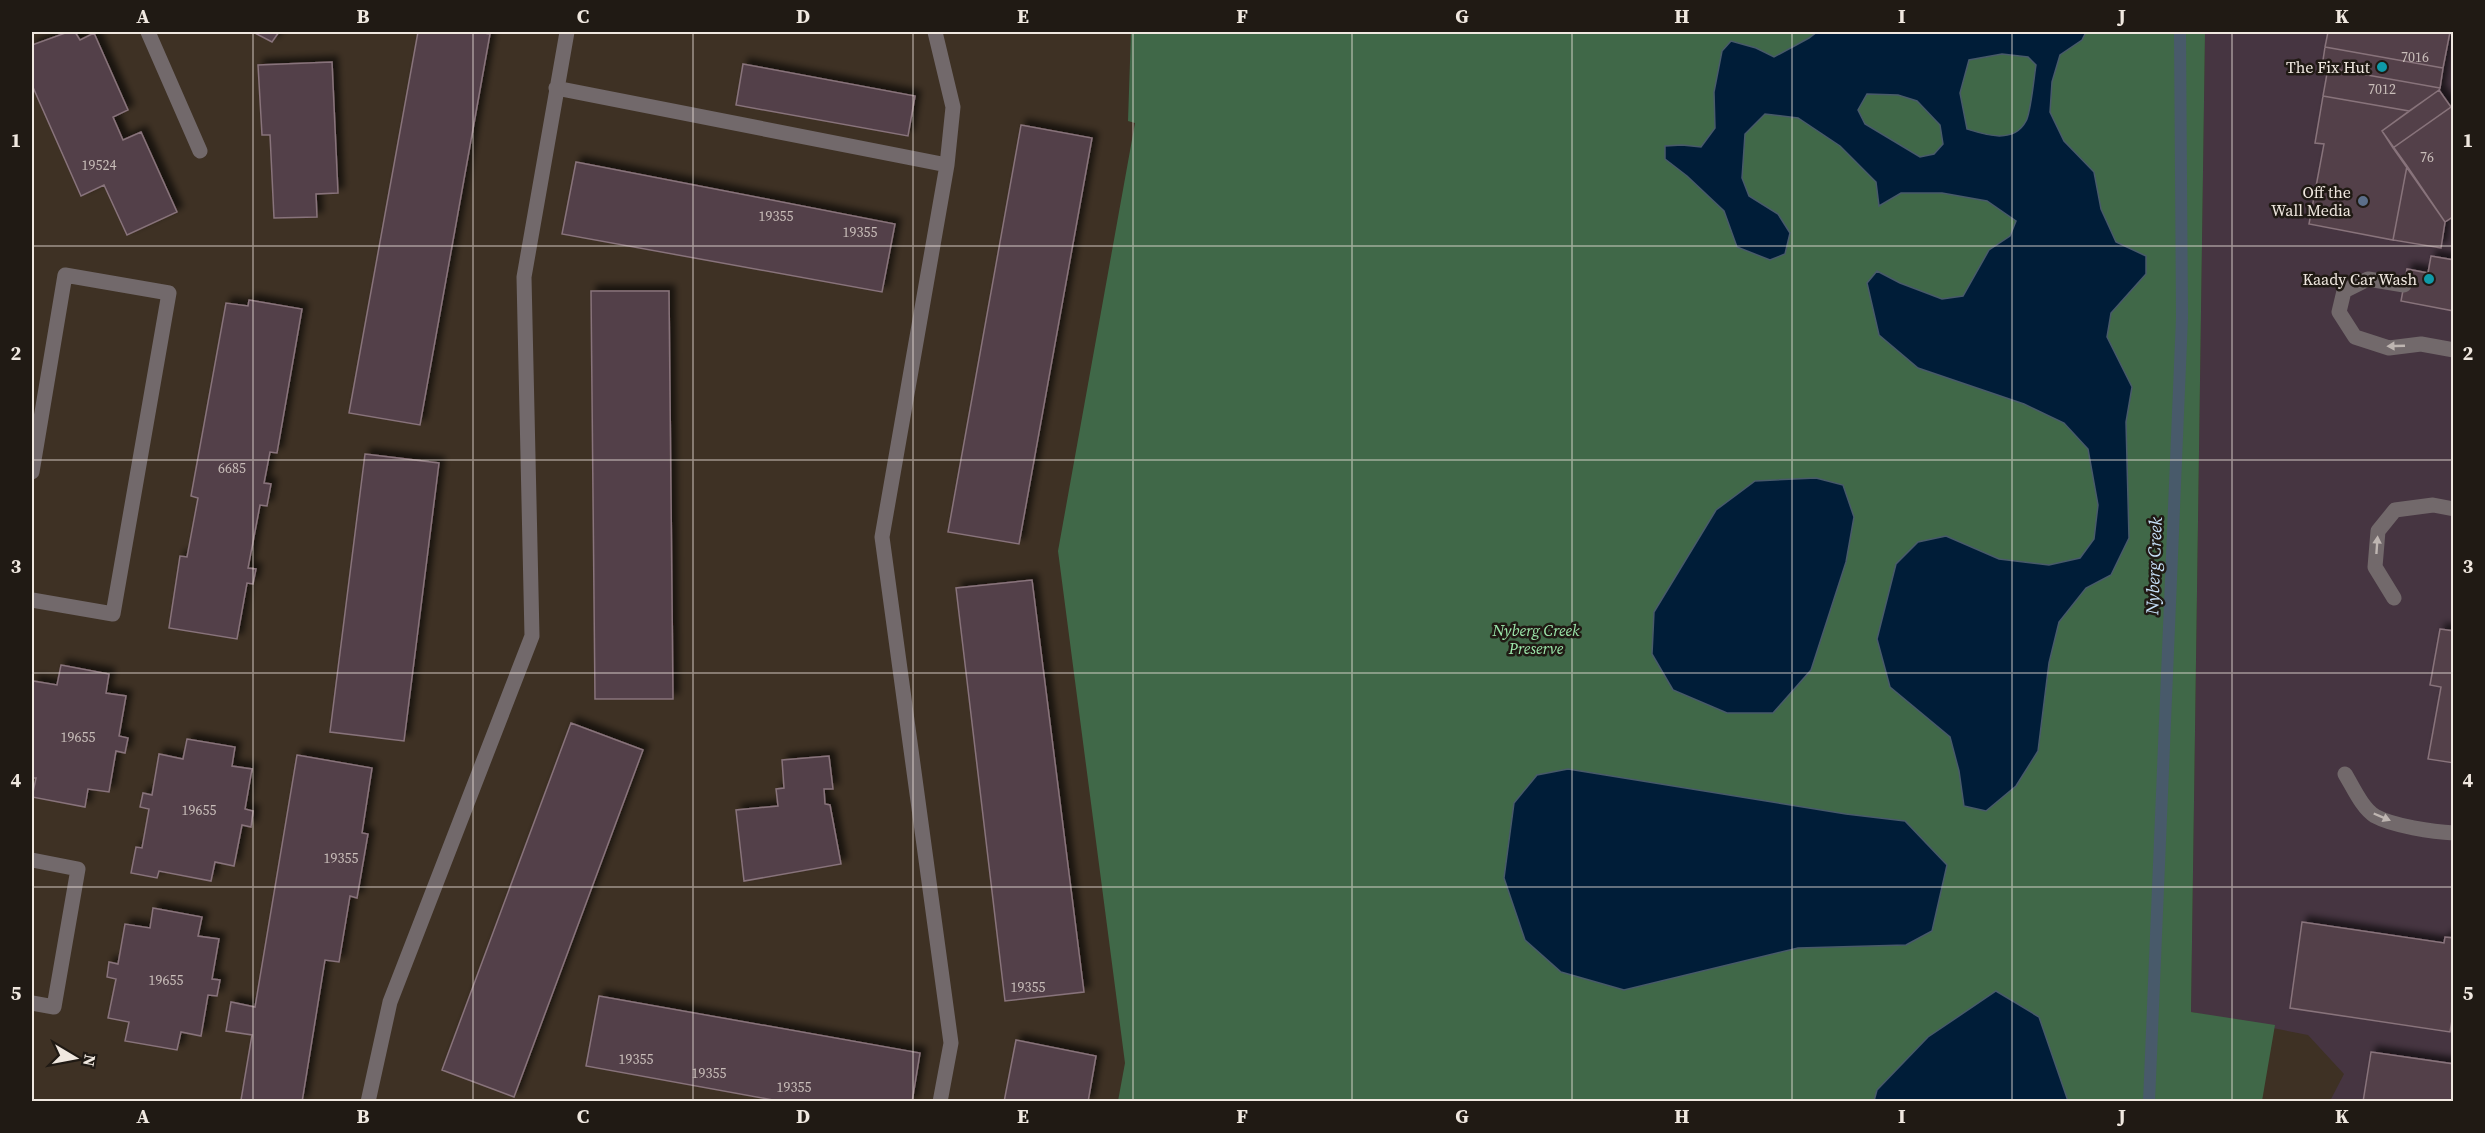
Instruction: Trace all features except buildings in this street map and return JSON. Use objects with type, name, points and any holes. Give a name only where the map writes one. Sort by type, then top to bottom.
[{"type":"lane","points":[[148,32],[200,151]]},
{"type":"lane","points":[[371,1101],[390,1002],[532,636],[524,278],[567,32]]},
{"type":"lane","points":[[935,32],[953,107],[948,165],[882,537],[951,1044],[940,1101]]},
{"type":"lane","points":[[556,88],[948,165]]},
{"type":"lane","points":[[32,472],[66,275],[169,293],[113,614],[32,600]]},
{"type":"lane","points":[[2404,285],[2368,279],[2344,291],[2339,312],[2355,337],[2390,348],[2421,344],[2454,350]]},
{"type":"lane","points":[[2394,598],[2375,567],[2378,531],[2395,510],[2433,505],[2454,509]]},
{"type":"lane","points":[[2345,774],[2360,799],[2374,816],[2425,831],[2454,833]]},
{"type":"lane","points":[[32,860],[78,868],[54,1007],[32,1003]]},
{"type":"shaded area","points":[[2205,32],[2453,32],[2453,1101],[2330,1101],[2344,1074],[2308,1035],[2191,1012]]},
{"type":"green space","name":"Nyberg Creek Preserve","points":[[1131,32],[2205,32],[2191,1012],[2275,1025],[2262,1101],[1118,1101],[1125,1063],[1058,551],[1135,123],[1128,121]]},
{"type":"water","points":[[1817,32],[2086,32],[2082,40],[2060,55],[2052,82],[2050,112],[2064,141],[2094,172],[2101,209],[2116,242],[2146,256],[2146,274],[2111,313],[2107,337],[2132,387],[2126,422],[2129,538],[2111,575],[2086,588],[2059,622],[2049,663],[2038,751],[2016,786],[1986,811],[1964,806],[1959,771],[1950,737],[1890,687],[1877,639],[1896,564],[1918,542],[1946,536],[1999,559],[2049,565],[2080,558],[2094,539],[2098,505],[2088,449],[2064,423],[2024,404],[1918,368],[1879,335],[1867,283],[1877,271],[1900,283],[1942,299],[1963,296],[1989,250],[2010,236],[2016,221],[1987,201],[1942,193],[1901,193],[1879,206],[1876,182],[1840,146],[1798,118],[1765,114],[1745,134],[1742,178],[1749,196],[1778,214],[1790,233],[1785,254],[1770,260],[1737,247],[1724,211],[1665,159],[1665,146],[1701,147],[1715,128],[1714,92],[1722,51],[1731,41],[1756,48],[1774,57]],"holes":[[[2002,54],[2028,57],[2036,65],[2028,117],[2021,128],[2007,135],[1983,134],[1967,129],[1960,93],[1969,60]],[[1867,94],[1898,95],[1917,101],[1940,125],[1943,144],[1934,154],[1920,157],[1865,124],[1858,110]]]},
{"type":"water","points":[[1816,478],[1843,485],[1854,517],[1846,562],[1811,670],[1773,713],[1727,713],[1673,690],[1652,654],[1654,612],[1716,510],[1755,481]]},
{"type":"water","points":[[1568,769],[1846,814],[1905,821],[1947,865],[1932,931],[1906,945],[1798,948],[1624,990],[1561,972],[1525,940],[1504,878],[1514,803],[1537,775]]},
{"type":"water","points":[[1996,991],[2039,1017],[2068,1101],[1874,1101],[1877,1090],[1928,1037]]},
{"type":"waterway","name":"Nyberg Creek","points":[[2149,1102],[2182,318],[2180,32]]},
{"type":"place","name":"The Fix Hut","points":[[2382,67]]},
{"type":"place","name":"Off the Wall Media","points":[[2363,201]]},
{"type":"place","name":"Kaady Car Wash","points":[[2429,279]]}]
